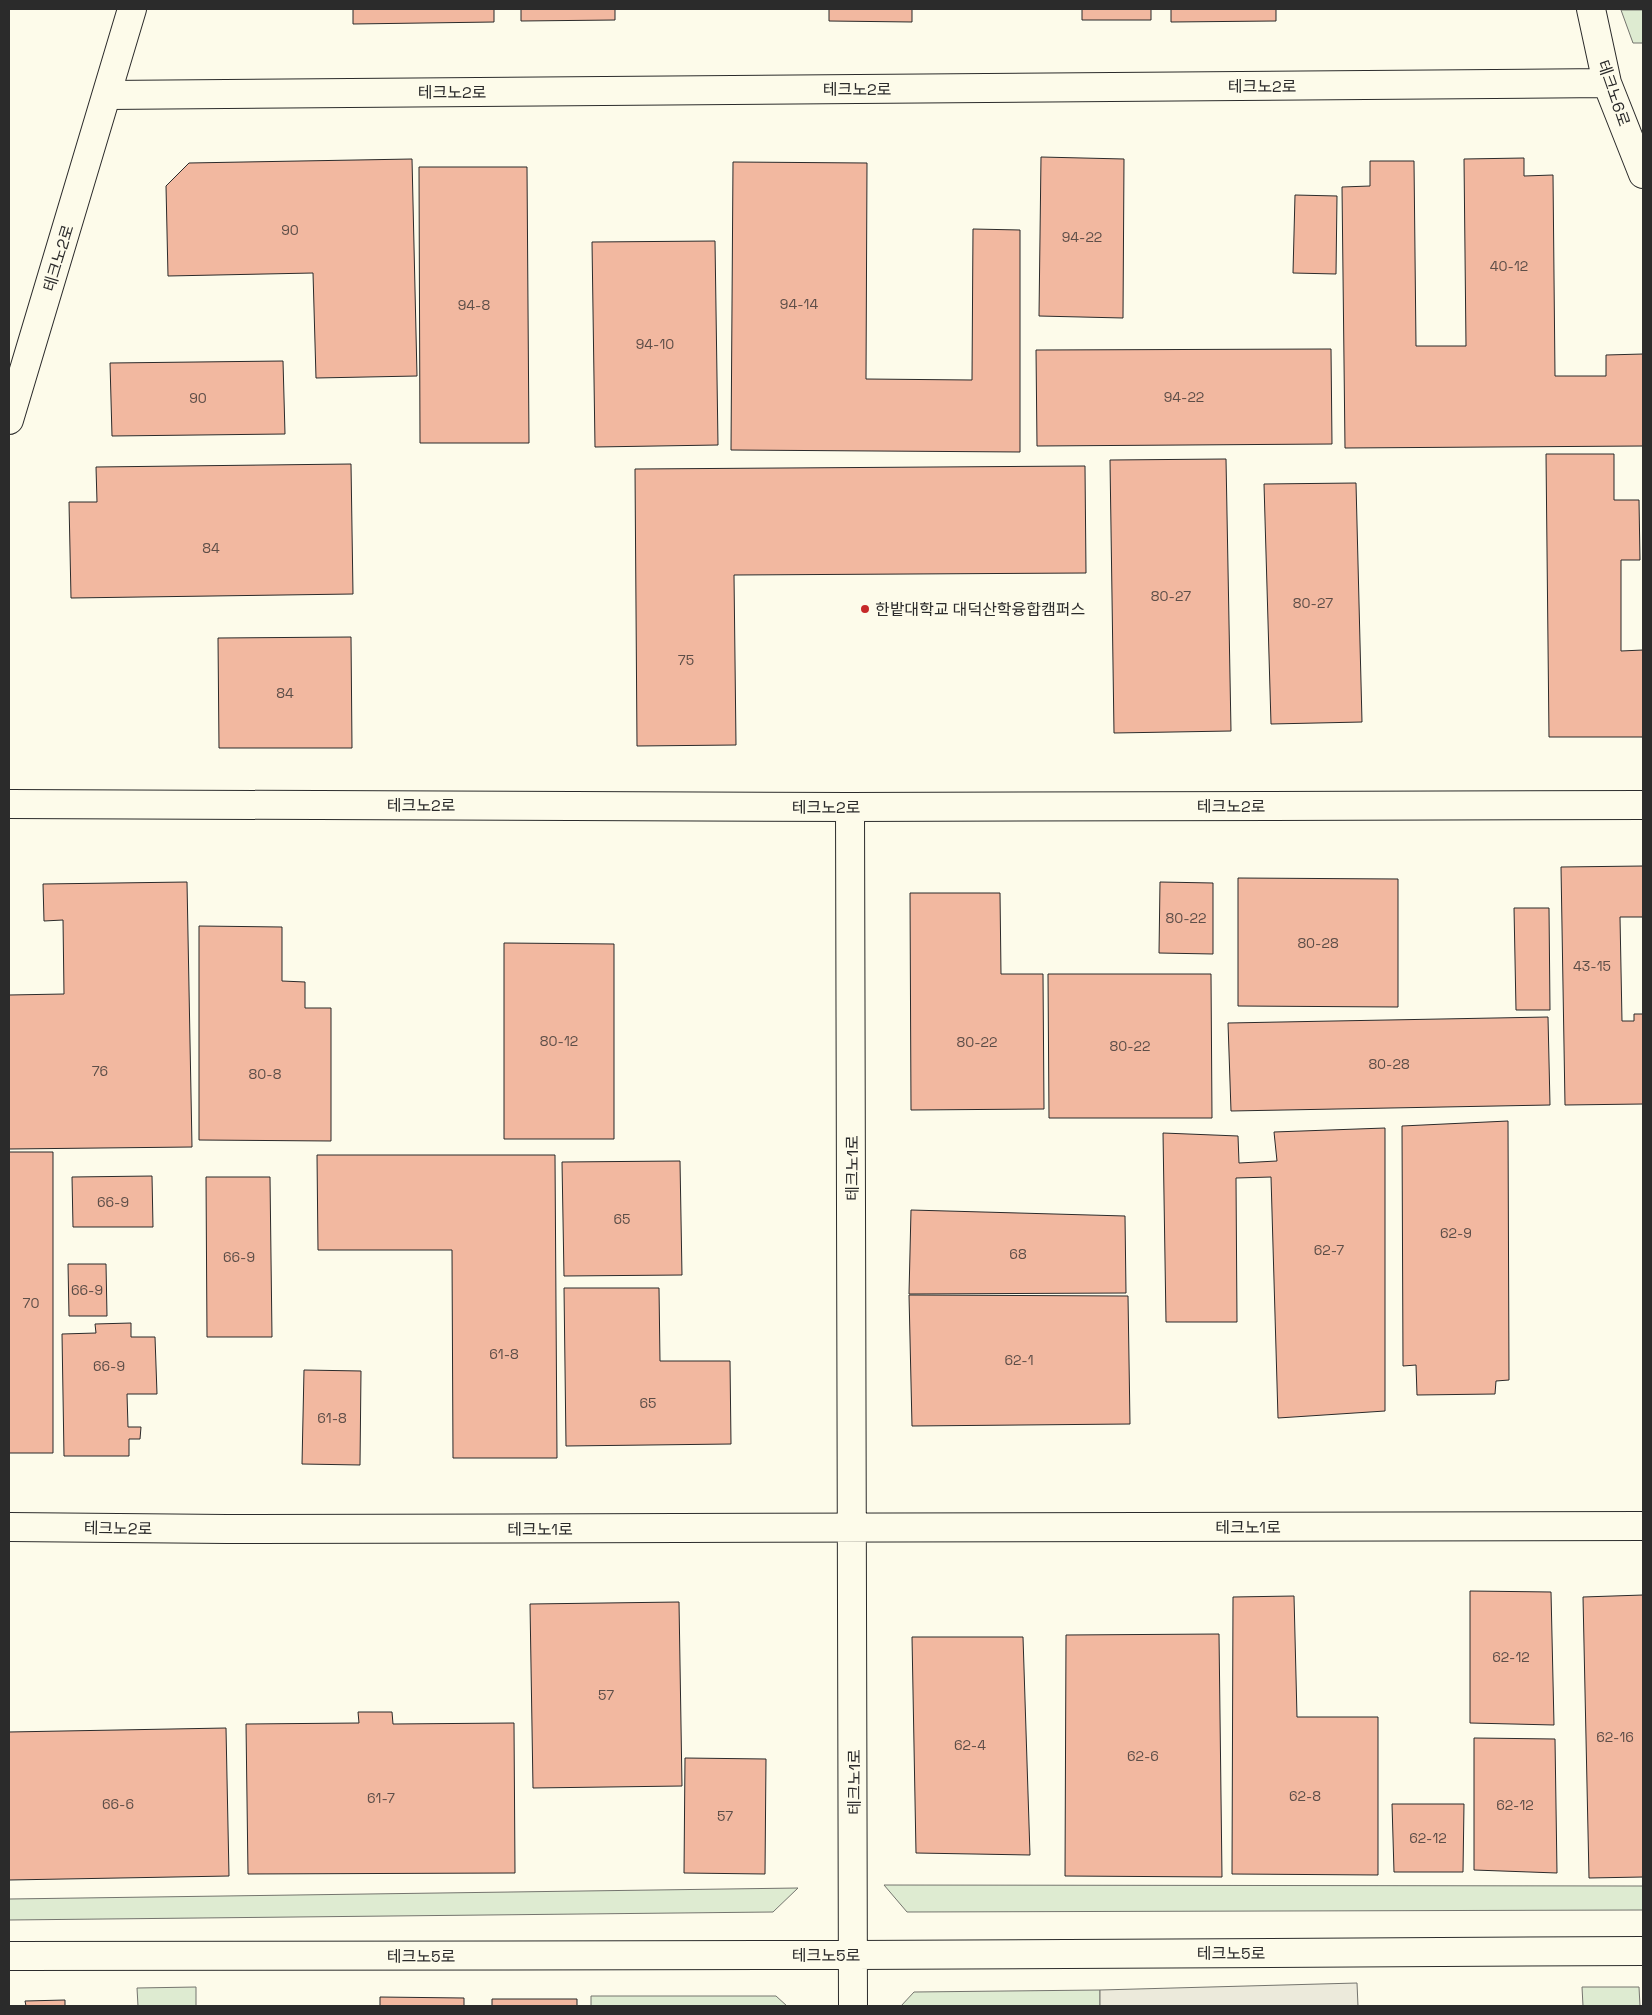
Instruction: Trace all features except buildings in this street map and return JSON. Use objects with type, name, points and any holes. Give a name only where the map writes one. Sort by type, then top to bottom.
[{"type":"street","name":"테크노2로","points":[[9,420],[132,9]]},
{"type":"street","name":"테크노6로","points":[[1591,9],[1607,83],[1643,174]]},
{"type":"street","name":"테크노2로","points":[[107,95],[1607,83]]},
{"type":"street","name":"테크노2로","points":[[9,804],[850,807],[1643,805]]},
{"type":"street","name":"테크노1로","points":[[850,807],[853,2006]]},
{"type":"street","name":"테크노1로","points":[[227,1530],[1643,1526]]},
{"type":"street","name":"테크노2로","points":[[9,1527],[227,1530]]},
{"type":"street","name":"테크노5로","points":[[9,1956],[854,1956],[1643,1951]]},
{"type":"green space","points":[[1621,10],[1643,10],[1643,43],[1633,43]]},
{"type":"green space","points":[[884,1885],[1643,1886],[1643,1910],[907,1912]]},
{"type":"green space","points":[[798,1888],[773,1912],[9,1920],[9,1899]]},
{"type":"green space","points":[[196,1987],[196,2006],[138,2006],[137,1988]]},
{"type":"green space","points":[[1582,1987],[1639,1987],[1640,2006],[1583,2006]]},
{"type":"green space","points":[[1100,1990],[1100,2006],[901,2006],[914,1992]]},
{"type":"green space","points":[[591,1996],[776,1996],[787,2006],[591,2006]]},
{"type":"shaded area","points":[[1357,1983],[1358,2006],[1100,2006],[1100,1990]]},
{"type":"place","name":"한밭대학교 대덕산학융합캠퍼스","points":[[865,609]]}]
